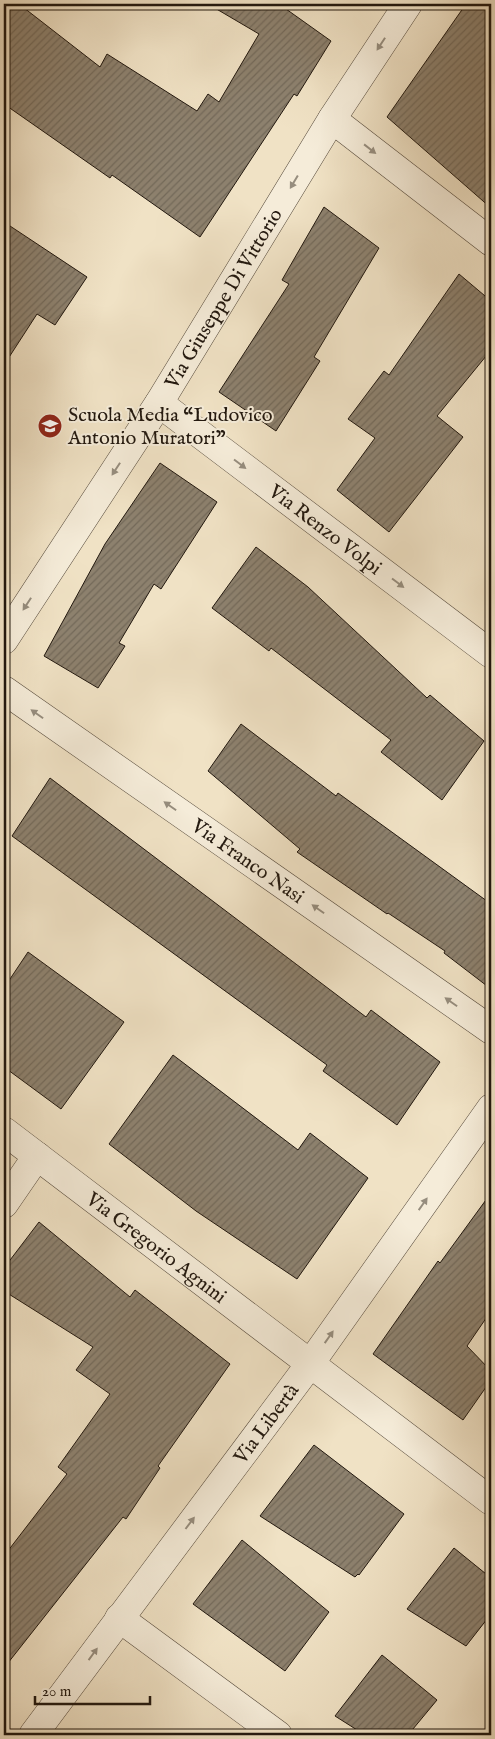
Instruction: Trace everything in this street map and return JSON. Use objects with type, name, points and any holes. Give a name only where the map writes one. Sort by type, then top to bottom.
[{"type":"street","name":"Via Giuseppe Di Vittorio","points":[[4,640],[159,403],[332,119],[408,4]]},
{"type":"street","points":[[332,119],[491,242]]},
{"type":"street","name":"Via Renzo Volpi","points":[[159,403],[491,654]]},
{"type":"street","name":"Via Franco Nasi","points":[[4,690],[491,1030]]},
{"type":"street","name":"Via Libertà","points":[[33,1735],[310,1364],[491,1108]]},
{"type":"street","name":"Via Gregorio Agnini","points":[[4,1131],[491,1501]]},
{"type":"street","points":[[4,1204],[37,1156]]},
{"type":"street","points":[[119,1618],[278,1735]]},
{"type":"building","points":[[4,4],[19,4],[100,67],[107,54],[197,111],[208,94],[219,102],[259,34],[208,4],[279,4],[331,41],[297,96],[294,94],[200,237],[112,175],[110,178],[4,104]]},
{"type":"building","points":[[466,4],[491,4],[491,208],[387,117]]},
{"type":"building","points":[[324,207],[379,248],[314,357],[320,361],[276,431],[219,392],[289,284],[282,280]]},
{"type":"building","points":[[4,222],[87,277],[55,325],[37,314],[4,365]]},
{"type":"building","points":[[459,274],[491,301],[491,350],[437,416],[463,437],[389,532],[337,490],[375,438],[348,419],[384,371],[389,375]]},
{"type":"building","points":[[160,463],[217,502],[161,589],[154,584],[119,643],[125,646],[98,688],[44,656],[105,544]]},
{"type":"building","points":[[256,547],[308,587],[427,698],[430,695],[484,741],[442,800],[381,752],[391,740],[271,648],[269,651],[212,608]]},
{"type":"building","points":[[241,724],[336,796],[338,793],[491,904],[491,989],[444,953],[445,951],[297,852],[300,849],[208,771]]},
{"type":"building","points":[[50,778],[366,1017],[371,1010],[440,1062],[397,1125],[323,1071],[327,1065],[12,836]]},
{"type":"building","points":[[28,952],[124,1022],[61,1109],[4,1067],[4,988]]},
{"type":"building","points":[[173,1055],[298,1150],[310,1133],[368,1178],[297,1279],[196,1211],[109,1144]]},
{"type":"building","points":[[491,1193],[491,1311],[467,1346],[491,1371],[491,1380],[463,1420],[373,1354],[438,1261],[440,1263]]},
{"type":"building","points":[[39,1222],[130,1297],[135,1290],[230,1364],[158,1466],[160,1468],[126,1519],[123,1517],[4,1668],[4,1556],[67,1474],[58,1467],[110,1394],[76,1370],[93,1347],[4,1291],[4,1268]]},
{"type":"building","points":[[314,1445],[404,1514],[359,1575],[355,1577],[260,1516]]},
{"type":"building","points":[[242,1540],[329,1612],[285,1671],[193,1604]]},
{"type":"building","points":[[454,1548],[491,1578],[491,1614],[466,1646],[407,1609]]},
{"type":"building","points":[[382,1655],[437,1700],[408,1735],[365,1735],[335,1716]]},
{"type":"place","name":"Scuola Media “Ludovico Antonio Muratori”","points":[[50,426]]}]
